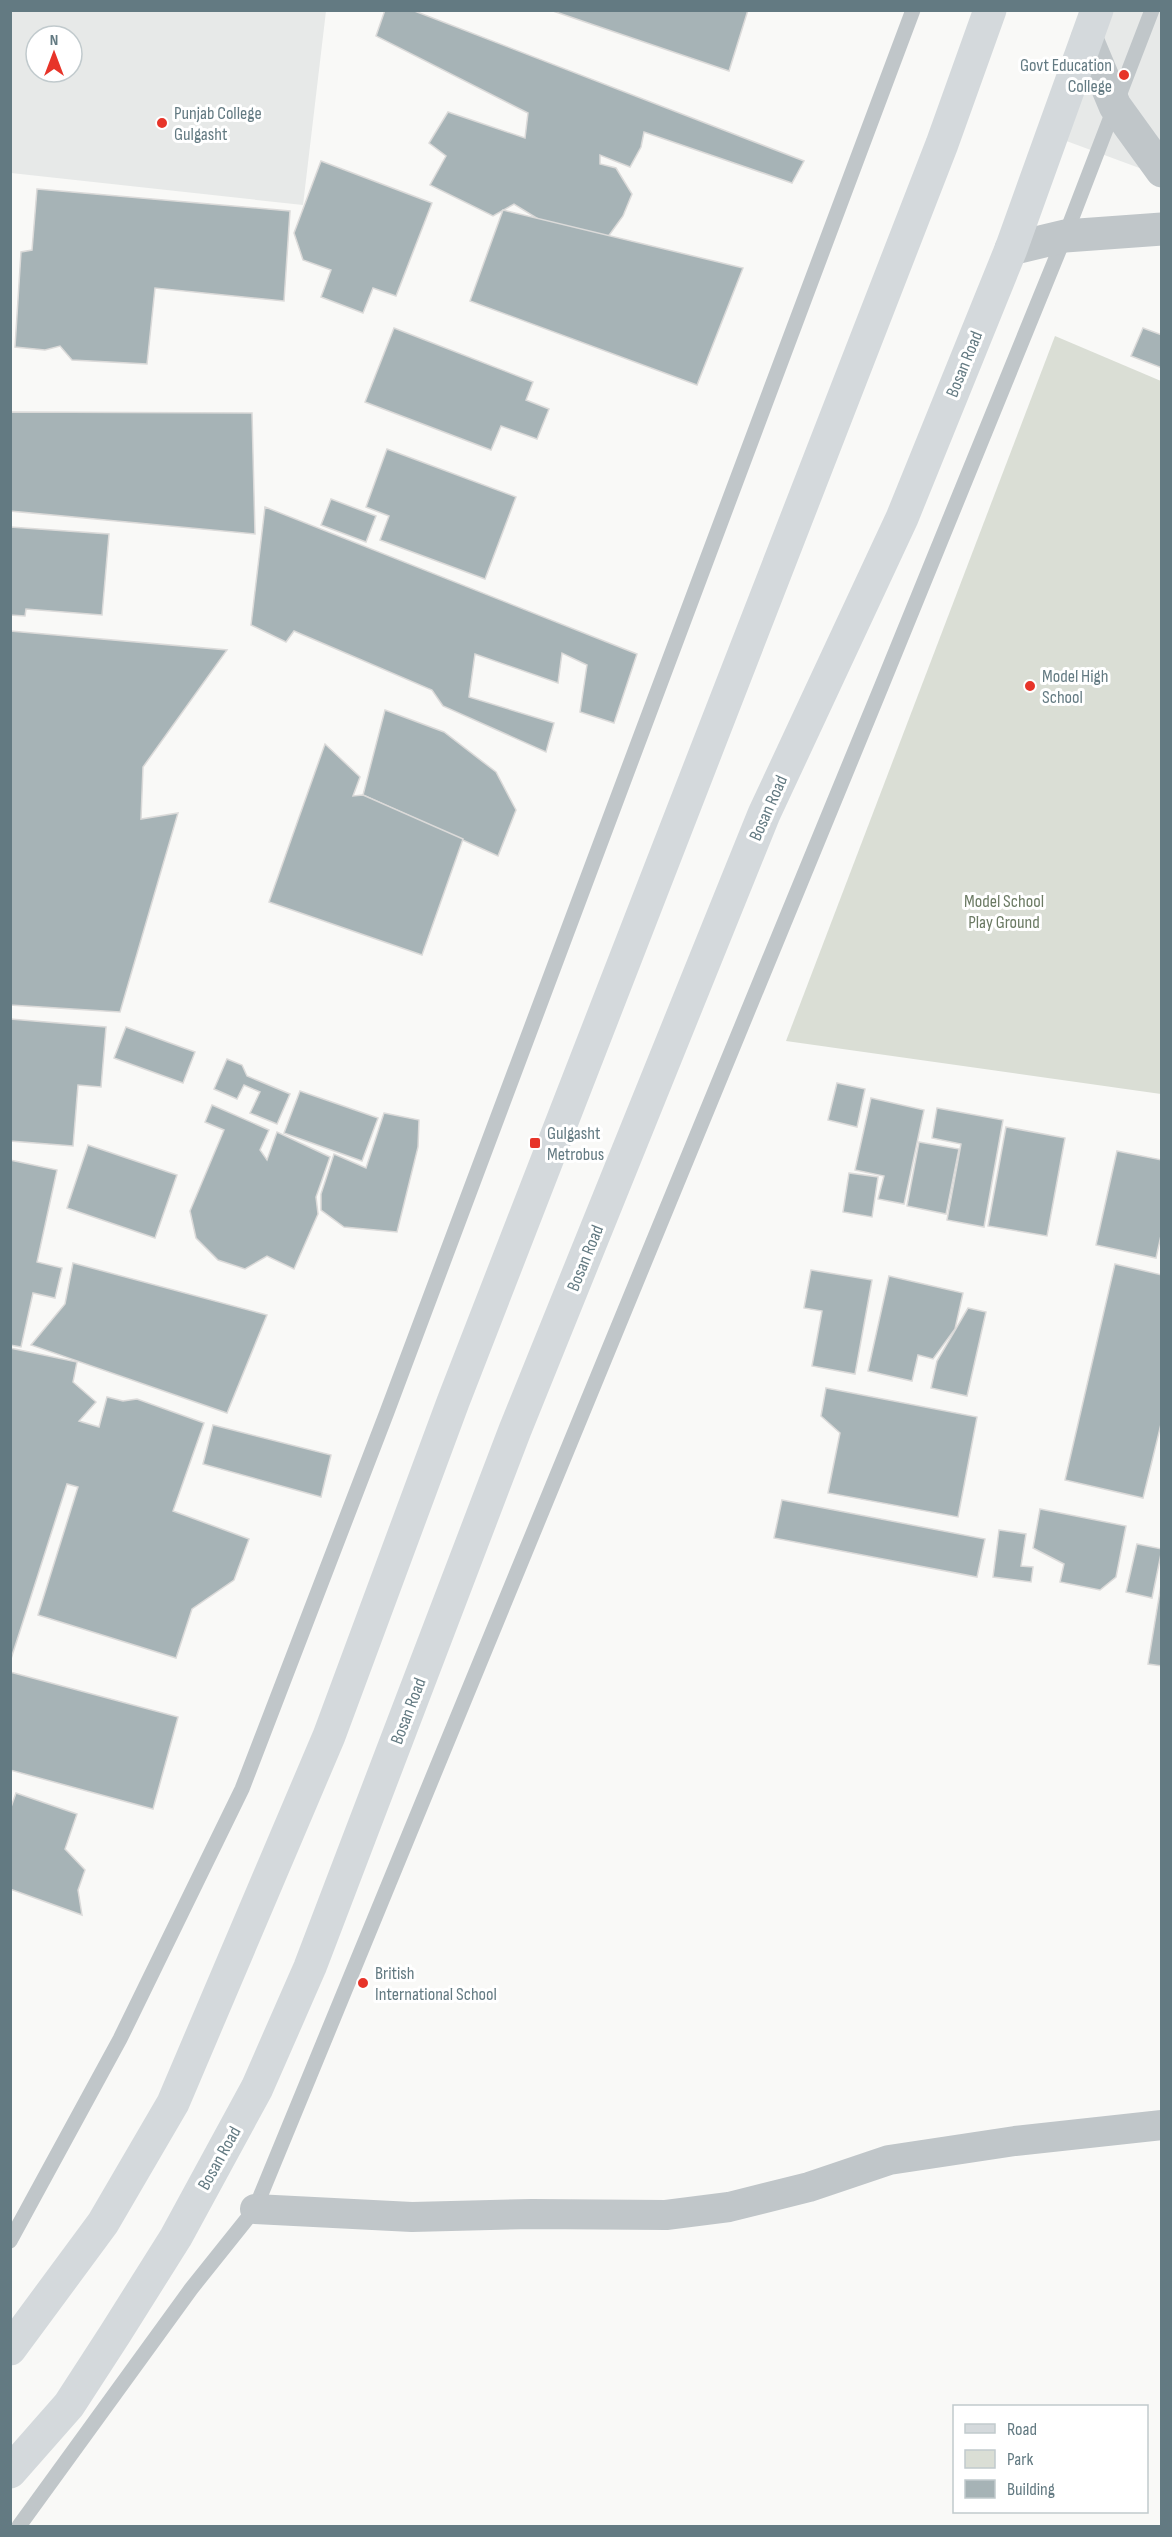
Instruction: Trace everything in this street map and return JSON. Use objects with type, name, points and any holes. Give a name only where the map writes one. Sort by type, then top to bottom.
[{"type":"main road","points":[[10,2349],[103,2223],[173,2103],[329,1736],[457,1391],[942,144],[990,10]]},
{"type":"main road","name":"Bosan Road","points":[[10,2472],[69,2405],[115,2334],[176,2236],[257,2088],[310,1967],[515,1430],[764,814],[902,518],[1011,249],[1092,25]]},
{"type":"street","points":[[1092,25],[1115,106],[1161,171]]},
{"type":"street","points":[[1011,249],[1065,236],[1161,229]]},
{"type":"street","points":[[255,2209],[412,2217],[531,2214],[666,2215],[729,2207],[809,2187],[889,2160],[1015,2141],[1161,2125]]},
{"type":"lane","points":[[10,2241],[120,2039],[242,1788],[387,1412],[913,10]]},
{"type":"lane","points":[[19,2526],[191,2289],[255,2209],[1065,236],[1152,10]]},
{"type":"shaded area","name":"Punjab College Gulgasht","points":[[11,10],[326,11],[303,205],[11,173]]},
{"type":"shaded area","name":"Govt Education College","points":[[1111,11],[1161,11],[1161,176],[1061,139]]},
{"type":"green space","name":"Model School Play Ground","points":[[1055,336],[1161,381],[1161,1094],[786,1041]]},
{"type":"building","points":[[385,10],[412,10],[804,161],[792,183],[644,132],[641,147],[630,167],[600,155],[600,164],[616,168],[632,194],[623,216],[602,245],[543,222],[514,204],[493,216],[430,185],[446,156],[429,143],[448,112],[525,138],[528,113],[376,36]]},
{"type":"building","points":[[550,10],[748,10],[729,71]]},
{"type":"building","points":[[321,161],[432,203],[396,296],[373,288],[363,313],[321,297],[331,270],[303,260],[294,233]]},
{"type":"building","points":[[37,189],[290,211],[284,301],[155,288],[147,364],[72,360],[60,346],[45,350],[15,347],[21,252],[32,250]]},
{"type":"building","points":[[503,210],[743,268],[697,385],[470,301]]},
{"type":"building","points":[[394,328],[533,382],[526,400],[549,409],[537,439],[501,426],[491,450],[365,402]]},
{"type":"building","points":[[1143,328],[1162,335],[1162,368],[1131,356]]},
{"type":"building","points":[[10,412],[252,413],[255,534],[10,511]]},
{"type":"building","points":[[387,449],[516,497],[485,579],[380,540],[389,516],[366,507]]},
{"type":"building","points":[[331,499],[376,516],[366,542],[321,525]]},
{"type":"building","points":[[265,507],[637,654],[614,723],[580,712],[587,665],[562,653],[558,683],[475,654],[469,697],[554,723],[546,752],[443,706],[432,690],[294,631],[286,642],[251,625]]},
{"type":"building","points":[[10,527],[109,534],[102,615],[26,609],[25,616],[10,615]]},
{"type":"building","points":[[10,631],[227,650],[143,767],[141,819],[178,813],[120,1012],[10,1005]]},
{"type":"building","points":[[385,710],[444,732],[496,772],[516,810],[498,856],[363,795]]},
{"type":"building","points":[[325,744],[360,777],[353,796],[363,795],[463,839],[422,955],[269,902]]},
{"type":"building","points":[[10,1019],[106,1027],[101,1087],[78,1085],[73,1146],[10,1141]]},
{"type":"building","points":[[126,1027],[195,1052],[183,1083],[114,1058]]},
{"type":"building","points":[[227,1059],[242,1065],[247,1076],[290,1094],[277,1124],[250,1113],[260,1092],[244,1085],[237,1099],[214,1089]]},
{"type":"building","points":[[837,1083],[865,1089],[857,1127],[828,1120]]},
{"type":"building","points":[[300,1091],[378,1118],[362,1161],[284,1133]]},
{"type":"building","points":[[871,1098],[924,1110],[904,1204],[878,1199],[884,1176],[855,1170]]},
{"type":"building","points":[[212,1105],[269,1130],[260,1150],[267,1160],[277,1132],[330,1157],[316,1197],[318,1214],[294,1269],[267,1256],[245,1269],[218,1260],[196,1238],[190,1211],[224,1130],[205,1122]]},
{"type":"building","points":[[937,1108],[1003,1120],[984,1227],[947,1220],[961,1144],[932,1138]]},
{"type":"building","points":[[384,1113],[419,1120],[418,1147],[397,1232],[344,1227],[321,1210],[321,1194],[334,1154],[366,1168]]},
{"type":"building","points":[[1006,1127],[1065,1138],[1047,1236],[988,1226]]},
{"type":"building","points":[[919,1142],[959,1149],[946,1214],[907,1206]]},
{"type":"building","points":[[88,1145],[177,1175],[155,1238],[67,1208]]},
{"type":"building","points":[[1117,1151],[1162,1160],[1162,1231],[1156,1258],[1096,1245]]},
{"type":"building","points":[[10,1160],[57,1170],[37,1262],[62,1268],[55,1298],[33,1293],[21,1347],[10,1345]]},
{"type":"building","points":[[849,1173],[878,1177],[872,1217],[843,1212]]},
{"type":"building","points":[[73,1263],[267,1315],[227,1413],[31,1345],[65,1304]]},
{"type":"building","points":[[1115,1264],[1162,1275],[1162,1420],[1143,1498],[1065,1480]]},
{"type":"building","points":[[811,1270],[872,1280],[855,1374],[812,1366],[822,1311],[804,1308]]},
{"type":"building","points":[[889,1276],[963,1293],[955,1329],[933,1359],[918,1355],[912,1381],[868,1371]]},
{"type":"building","points":[[968,1308],[986,1312],[967,1396],[931,1388],[937,1361]]},
{"type":"building","points":[[10,1348],[77,1362],[73,1382],[96,1402],[79,1421],[99,1427],[107,1397],[123,1401],[137,1399],[204,1423],[173,1511],[249,1539],[234,1580],[192,1609],[176,1658],[38,1615],[78,1487],[67,1484],[10,1662]]},
{"type":"building","points":[[826,1388],[977,1417],[958,1517],[828,1493],[840,1433],[821,1416]]},
{"type":"building","points":[[213,1425],[331,1455],[321,1497],[203,1464]]},
{"type":"building","points":[[782,1500],[985,1539],[977,1577],[774,1538]]},
{"type":"building","points":[[1040,1509],[1126,1526],[1116,1577],[1100,1590],[1060,1582],[1064,1564],[1033,1548]]},
{"type":"building","points":[[999,1530],[1026,1534],[1021,1566],[1033,1567],[1031,1582],[993,1577]]},
{"type":"building","points":[[1137,1544],[1162,1549],[1152,1598],[1126,1592]]},
{"type":"building","points":[[1162,1579],[1162,1666],[1148,1664]]},
{"type":"building","points":[[10,1672],[178,1717],[153,1809],[10,1770]]},
{"type":"building","points":[[16,1793],[77,1814],[65,1849],[85,1870],[78,1890],[82,1915],[10,1889],[10,1810]]},
{"type":"place","name":"Govt Education College","points":[[1124,75]]},
{"type":"place","name":"Punjab College Gulgasht","points":[[162,123]]},
{"type":"place","name":"Model High School","points":[[1030,686]]},
{"type":"place","name":"Gulgasht Metrobus","points":[[535,1143]]},
{"type":"place","name":"British International School","points":[[363,1983]]}]
